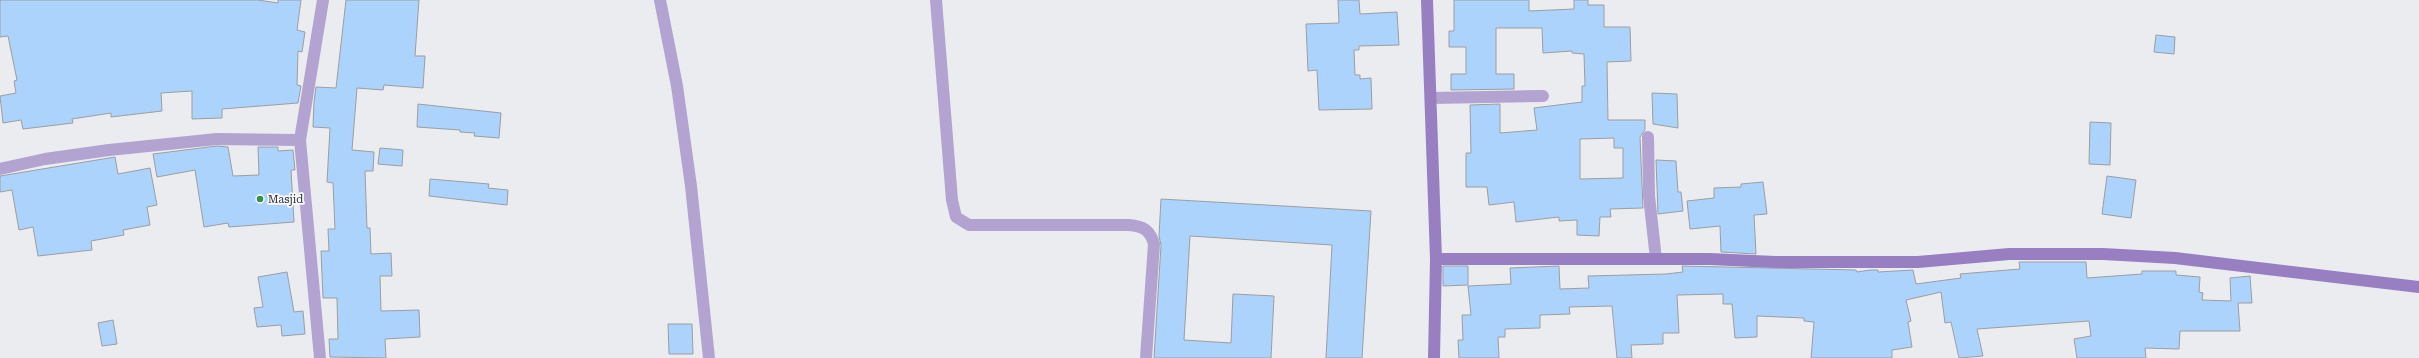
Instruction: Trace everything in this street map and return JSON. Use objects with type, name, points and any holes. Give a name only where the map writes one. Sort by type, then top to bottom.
[{"type":"street","points":[[320,358],[300,140],[323,0]]},
{"type":"street","points":[[660,0],[677,86],[691,186],[709,358]]},
{"type":"street","points":[[936,0],[952,200],[956,217],[969,225],[1142,226],[1154,244],[1146,358]]},
{"type":"street","points":[[1427,0],[1432,98],[1436,259],[1434,358]]},
{"type":"street","points":[[1432,98],[1543,96]]},
{"type":"street","points":[[1648,137],[1649,196],[1656,259]]},
{"type":"street","points":[[0,168],[45,159],[102,151],[209,140],[300,140]]},
{"type":"street","points":[[1436,259],[1656,259],[1775,262],[1918,262],[2010,254],[2103,254],[2182,259],[2419,287]]},
{"type":"building","points":[[0,0],[258,0],[278,3],[278,0],[301,0],[297,30],[305,32],[302,52],[298,51],[297,85],[301,86],[298,103],[222,109],[222,118],[192,119],[192,91],[161,93],[162,111],[111,117],[111,113],[72,119],[73,123],[23,129],[21,120],[3,123],[0,96],[16,93],[14,81],[17,80],[8,36],[0,37]]},
{"type":"building","points":[[346,0],[419,0],[415,56],[425,56],[423,88],[384,85],[383,90],[357,88],[352,150],[374,152],[373,171],[365,171],[367,228],[370,228],[371,254],[391,253],[392,276],[380,276],[381,311],[419,310],[420,337],[385,339],[386,358],[330,357],[329,339],[338,339],[337,298],[323,298],[321,251],[329,251],[328,229],[335,229],[333,183],[327,182],[330,128],[313,127],[314,102],[316,87],[336,88]]},
{"type":"building","points":[[1338,0],[1359,0],[1360,14],[1397,12],[1399,45],[1359,46],[1359,50],[1354,50],[1355,75],[1360,75],[1360,79],[1371,78],[1372,109],[1319,110],[1317,70],[1308,71],[1306,24],[1339,23]]},
{"type":"building","points":[[1454,0],[1529,0],[1529,11],[1574,9],[1574,0],[1588,0],[1588,5],[1604,5],[1604,27],[1630,27],[1631,61],[1607,62],[1608,120],[1645,120],[1645,130],[1640,137],[1643,208],[1610,209],[1611,217],[1600,217],[1599,236],[1577,235],[1577,220],[1559,221],[1559,217],[1516,222],[1514,202],[1489,205],[1487,187],[1466,187],[1466,153],[1471,153],[1470,105],[1500,104],[1500,133],[1537,130],[1534,108],[1582,102],[1582,86],[1585,86],[1584,54],[1572,53],[1572,51],[1543,53],[1542,28],[1496,28],[1496,74],[1514,74],[1514,89],[1451,90],[1451,74],[1466,74],[1466,47],[1449,47],[1449,31],[1454,31]],"holes":[[[1614,138],[1614,148],[1623,148],[1623,178],[1580,179],[1580,139]]]},
{"type":"building","points":[[2156,35],[2175,37],[2174,54],[2154,52]]},
{"type":"building","points":[[1652,93],[1677,94],[1678,128],[1653,124]]},
{"type":"building","points":[[418,104],[501,113],[499,138],[474,136],[475,133],[460,132],[460,130],[417,127]]},
{"type":"building","points":[[2090,122],[2111,123],[2110,165],[2089,164]]},
{"type":"building","points":[[217,146],[228,147],[233,176],[259,175],[258,147],[278,147],[278,151],[293,150],[295,170],[291,170],[294,222],[229,227],[228,223],[204,227],[195,170],[157,177],[153,154]]},
{"type":"building","points":[[380,148],[403,150],[402,166],[378,164]]},
{"type":"building","points":[[115,157],[118,174],[150,168],[157,205],[147,207],[150,225],[123,230],[124,235],[91,241],[92,250],[38,256],[33,227],[19,230],[12,190],[0,192],[0,176]]},
{"type":"building","points":[[1656,160],[1676,161],[1678,192],[1681,192],[1683,211],[1658,214]]},
{"type":"building","points":[[2107,176],[2136,180],[2131,218],[2102,214]]},
{"type":"building","points":[[430,179],[489,184],[488,188],[508,190],[507,205],[429,196]]},
{"type":"building","points":[[1763,182],[1767,214],[1754,215],[1756,254],[1721,252],[1720,226],[1690,229],[1687,201],[1714,198],[1714,188],[1741,187],[1741,184]]},
{"type":"building","points":[[1161,199],[1371,211],[1362,358],[1326,358],[1332,245],[1190,236],[1184,340],[1231,343],[1233,294],[1274,296],[1271,358],[1154,358],[1161,245],[1159,236]]},
{"type":"building","points":[[2019,262],[2086,262],[2087,278],[2142,274],[2142,271],[2176,271],[2176,275],[2200,277],[2199,292],[2203,293],[2202,300],[2231,301],[2230,278],[2250,276],[2252,303],[2238,303],[2240,331],[2180,331],[2179,349],[2145,348],[2146,358],[2077,358],[2074,339],[2091,336],[2089,321],[1977,329],[1983,356],[1959,358],[1951,322],[1945,323],[1941,292],[1906,300],[1911,321],[1908,322],[1912,347],[1892,350],[1892,358],[1811,358],[1814,322],[1804,321],[1804,318],[1757,316],[1757,337],[1735,338],[1732,304],[1723,304],[1723,294],[1677,295],[1679,333],[1663,333],[1663,344],[1631,345],[1632,358],[1617,358],[1612,306],[1569,307],[1570,314],[1540,315],[1540,328],[1505,329],[1505,337],[1498,337],[1499,358],[1459,358],[1458,340],[1463,340],[1462,315],[1471,315],[1468,286],[1511,284],[1510,268],[1559,266],[1560,289],[1589,288],[1588,276],[1666,274],[1683,272],[1682,266],[1856,270],[1857,272],[1870,270],[1878,270],[1878,272],[1913,270],[1916,284],[1961,278],[1960,274],[2020,269]]},
{"type":"building","points":[[1443,266],[1468,266],[1468,285],[1443,286]]},
{"type":"building","points":[[287,272],[294,312],[303,311],[305,334],[282,336],[281,325],[257,327],[254,308],[263,307],[258,277]]},
{"type":"building","points":[[113,320],[117,344],[102,346],[98,323]]},
{"type":"building","points":[[668,324],[692,324],[693,354],[669,354]]},
{"type":"place","name":"Masjid","points":[[260,199]]}]
